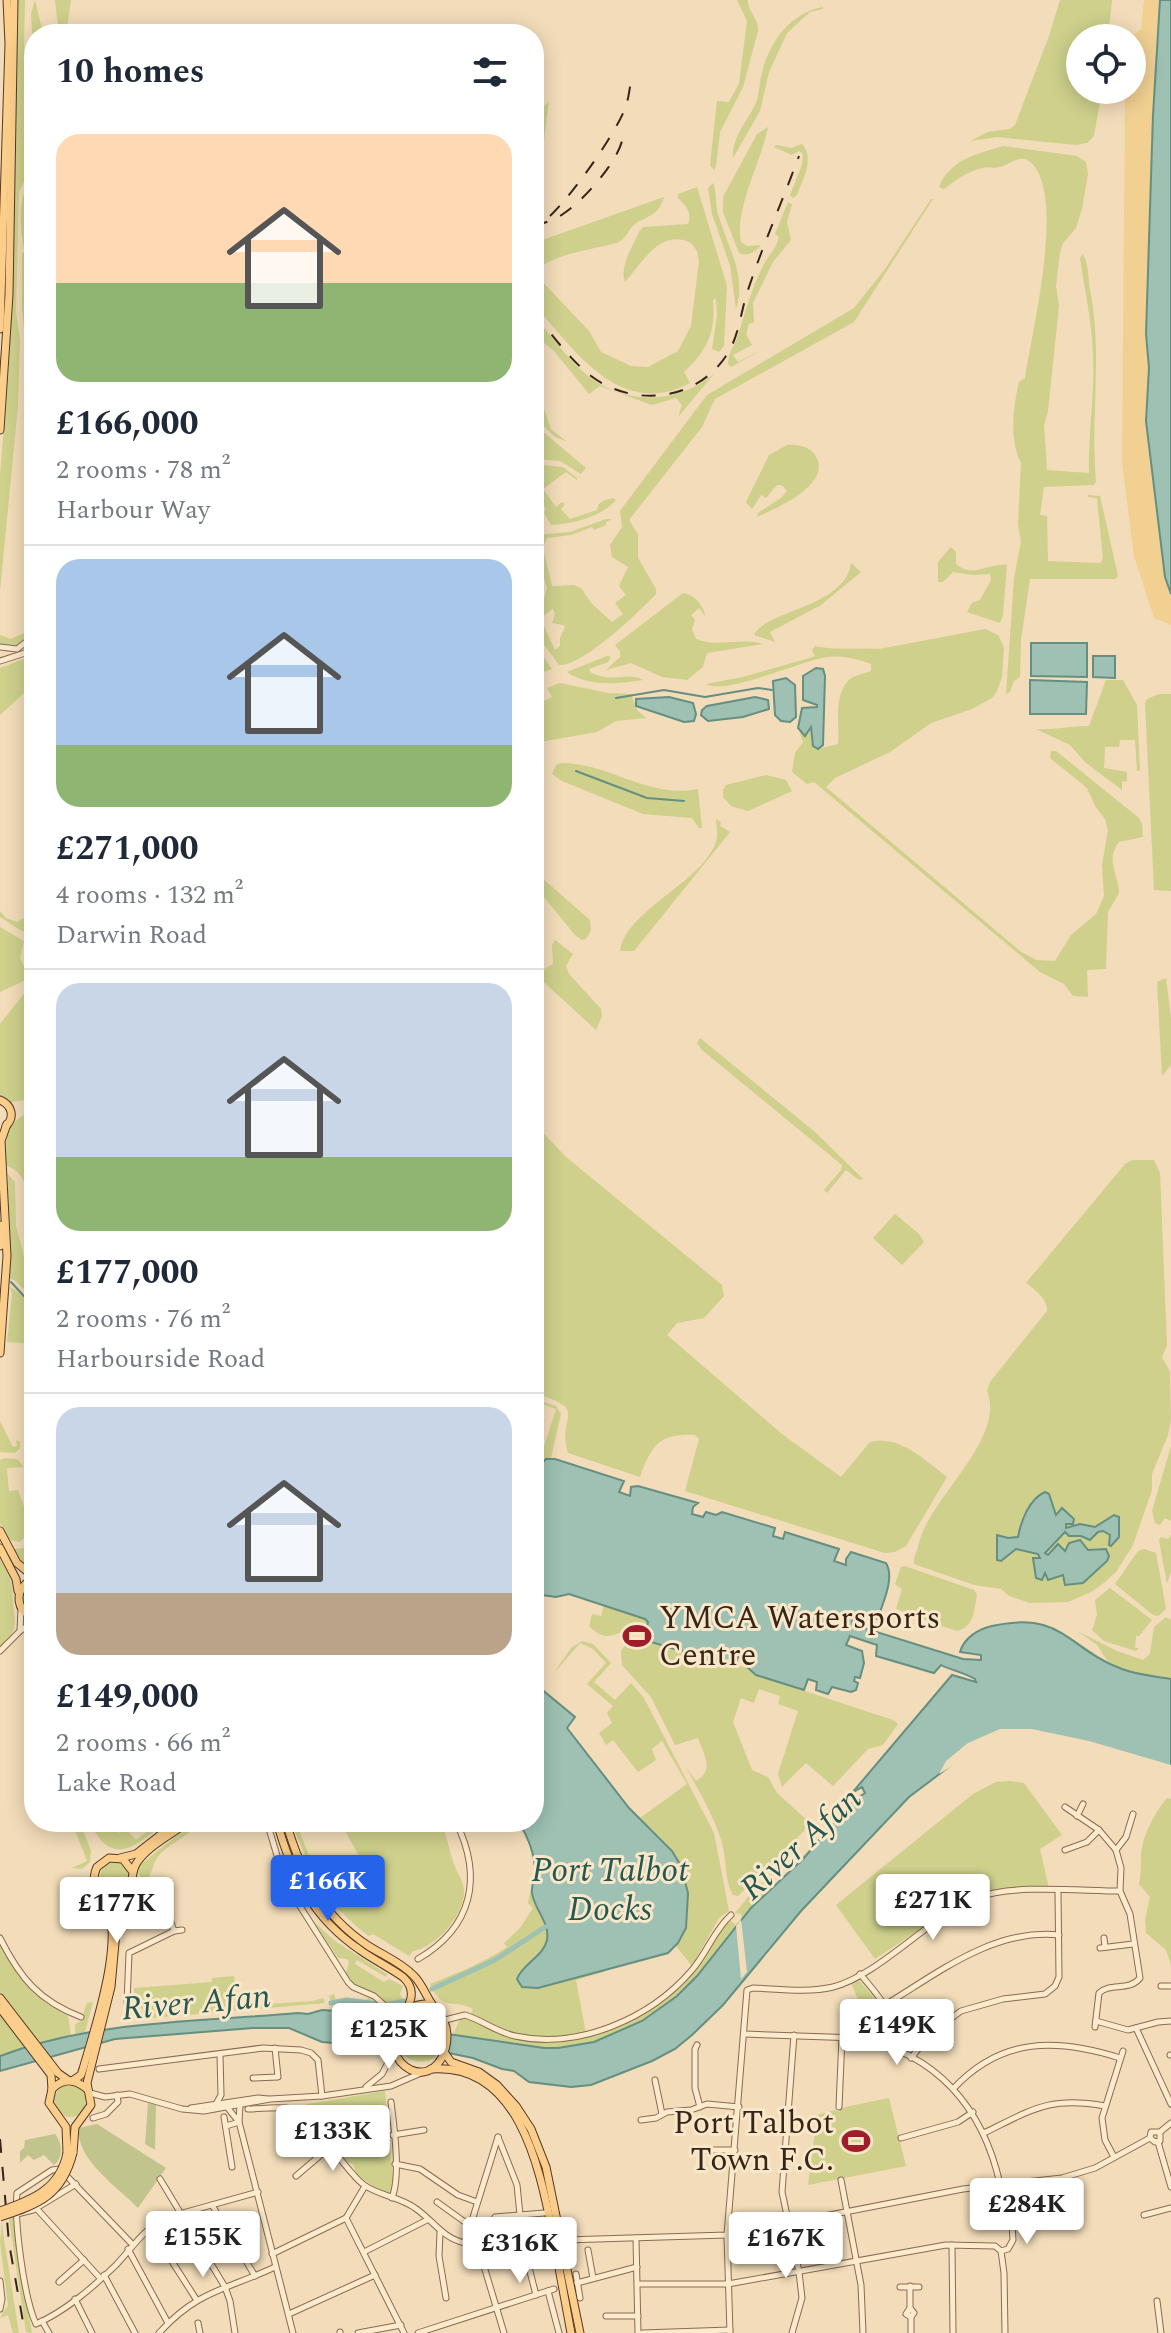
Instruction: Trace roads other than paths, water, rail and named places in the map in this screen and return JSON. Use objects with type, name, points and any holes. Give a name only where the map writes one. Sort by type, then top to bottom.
[{"type":"main road","points":[[0,329],[9,44],[7,0]]},
{"type":"main road","points":[[0,430],[9,295],[14,0]]},
{"type":"main road","points":[[0,1353],[7,1256],[1,1141],[11,1111],[1,1100]]},
{"type":"main road","points":[[0,1225],[0,1246]]},
{"type":"main road","points":[[0,1531],[17,1563],[24,1569]]},
{"type":"main road","points":[[0,1548],[16,1579],[24,1612]]},
{"type":"main road","points":[[18,1597],[24,1585]]},
{"type":"main road","points":[[98,2030],[110,1953],[111,1911],[95,1881],[97,1867],[109,1858],[136,1854],[164,1832]]},
{"type":"main road","points":[[133,1872],[141,1858],[175,1832]]},
{"type":"main road","points":[[280,1832],[291,1866],[313,1906],[341,1936],[403,1977],[410,1985],[412,1997],[400,2019],[395,2048],[400,2061],[406,2067],[456,2071],[476,2077],[512,2111],[535,2156],[563,2251],[580,2333]]},
{"type":"main road","points":[[289,1832],[302,1871],[335,1920],[411,1972],[445,2020],[444,2052],[440,2062],[427,2070]]},
{"type":"main road","points":[[52,2089],[58,2083],[81,2075],[98,2030],[114,1971],[118,1910],[133,1883],[133,1872],[128,1863],[120,1858]]},
{"type":"main road","points":[[101,1892],[112,1897],[125,1893]]},
{"type":"main road","points":[[1,2003],[46,2061],[89,2092]]},
{"type":"main road","points":[[400,2019],[420,2004],[434,2007]]},
{"type":"main road","points":[[444,2052],[451,2062],[479,2072],[497,2085],[531,2129],[546,2167],[571,2333]]},
{"type":"main road","points":[[0,2217],[34,2206],[47,2198],[66,2175],[75,2127],[87,2115],[91,2105],[87,2083],[91,2053]]},
{"type":"main road","points":[[0,2211],[44,2193],[60,2174],[70,2153],[66,2127],[49,2103],[51,2075],[46,2061]]},
{"type":"main road","points":[[61,2118],[66,2120],[87,2115]]},
{"type":"street","points":[[0,647],[17,649],[24,645]]},
{"type":"street","points":[[0,661],[24,653]]},
{"type":"street","points":[[20,1631],[21,1609]]},
{"type":"street","points":[[0,1651],[24,1628]]},
{"type":"street","points":[[1077,1816],[1083,1804]]},
{"type":"street","points":[[1065,1807],[1099,1830],[1116,1850],[1121,1868],[1120,1891],[1130,1914],[1140,1978],[1136,1983],[1103,1989],[1099,1993],[1096,2024],[1128,2030],[1171,2021]]},
{"type":"street","points":[[1116,1850],[1126,1837],[1130,1816]]},
{"type":"street","points":[[1071,1851],[1099,1830]]},
{"type":"street","points":[[265,1832],[291,1892],[348,1982],[374,1996],[400,2019]]},
{"type":"street","points":[[418,1959],[446,1940],[459,1922],[470,1893],[467,1850],[460,1832]]},
{"type":"street","points":[[133,1883],[157,1895],[168,1912],[174,1931]]},
{"type":"street","points":[[636,2238],[640,2333],[730,2331],[727,2235],[747,1990],[818,1990],[837,1986],[976,1898],[993,1893],[1120,1891]]},
{"type":"street","points":[[911,2058],[931,2033],[961,2011],[1003,1999],[1045,1994],[1055,1986],[1059,1977],[1058,1892]]},
{"type":"street","points":[[445,2020],[465,2015],[503,2033],[534,2039],[605,2029],[649,2007],[681,1980],[693,1969],[731,1915]]},
{"type":"street","points":[[127,2003],[129,1953],[182,1930]]},
{"type":"street","points":[[885,2005],[982,1948],[1033,1935],[1059,1935]]},
{"type":"street","points":[[0,1938],[41,1997],[81,2017]]},
{"type":"street","points":[[1104,1938],[1103,1948],[1133,1944]]},
{"type":"street","points":[[860,1974],[885,2005],[892,2020],[896,2041],[893,2049]]},
{"type":"street","points":[[1161,1986],[1171,1986]]},
{"type":"street","points":[[1136,2028],[1171,2104]]},
{"type":"street","points":[[744,2034],[874,2041],[911,2058],[954,2088],[973,2112],[994,2157],[1000,2184]]},
{"type":"street","points":[[792,2333],[802,2303],[799,2272],[782,2192],[794,2035]]},
{"type":"street","points":[[839,2107],[842,2037]]},
{"type":"street","points":[[954,2088],[966,2075],[996,2056],[1019,2047],[1045,2044],[1074,2047],[1120,2058]]},
{"type":"street","points":[[694,2047],[695,2088],[700,2107]]},
{"type":"street","points":[[253,2078],[278,2077],[275,2048]]},
{"type":"street","points":[[99,2069],[275,2048],[311,2053],[319,2066],[322,2096]]},
{"type":"street","points":[[362,2090],[382,2074],[395,2048]]},
{"type":"street","points":[[1114,2157],[1102,2126],[1105,2106],[1123,2051]]},
{"type":"street","points":[[215,2105],[221,2095],[220,2055]]},
{"type":"street","points":[[89,2092],[105,2097],[141,2097],[182,2109],[204,2111],[258,2098],[322,2096],[397,2084],[427,2070]]},
{"type":"street","points":[[657,2084],[662,2114]]},
{"type":"street","points":[[87,2115],[110,2112],[118,2102],[117,2095]]},
{"type":"street","points":[[221,2095],[232,2104],[239,2122],[293,2333]]},
{"type":"street","points":[[87,2115],[105,2097]]},
{"type":"street","points":[[283,2098],[365,2186],[413,2206],[440,2232],[454,2241],[465,2243],[727,2235],[963,2189],[1062,2178],[1095,2168],[1150,2138]]},
{"type":"street","points":[[300,2114],[301,2098]]},
{"type":"street","points":[[984,2133],[1038,2107],[1060,2101],[1105,2106]]},
{"type":"street","points":[[391,2102],[396,2190],[392,2198]]},
{"type":"street","points":[[182,2109],[232,2104]]},
{"type":"street","points":[[232,2104],[239,2122]]},
{"type":"street","points":[[646,2122],[662,2114],[707,2104],[739,2107]]},
{"type":"street","points":[[248,2109],[293,2109]]},
{"type":"street","points":[[901,2138],[958,2122],[973,2112]]},
{"type":"street","points":[[224,2117],[230,2165]]},
{"type":"street","points":[[226,2126],[239,2122]]},
{"type":"street","points":[[1150,2138],[1151,2132],[1160,2132],[1171,2123]]},
{"type":"street","points":[[393,2135],[424,2130]]},
{"type":"street","points":[[1160,2132],[1158,2142],[1171,2187]]},
{"type":"street","points":[[465,2243],[498,2137],[517,2185],[520,2215]]},
{"type":"street","points":[[1150,2138],[1158,2142]]},
{"type":"street","points":[[296,2176],[330,2147]]},
{"type":"street","points":[[705,2151],[735,2150]]},
{"type":"street","points":[[395,2164],[420,2169],[458,2195],[477,2202]]},
{"type":"street","points":[[49,2333],[39,2322],[24,2274],[16,2214],[19,2191],[57,2168],[64,2171],[130,2246],[168,2323]]},
{"type":"street","points":[[160,2179],[225,2287],[235,2333]]},
{"type":"street","points":[[841,2180],[862,2290],[863,2333]]},
{"type":"street","points":[[16,2214],[36,2208],[76,2184]]},
{"type":"street","points":[[272,2254],[346,2218],[365,2186]]},
{"type":"street","points":[[39,2322],[102,2277],[150,2227],[181,2214],[258,2192]]},
{"type":"street","points":[[437,2202],[469,2225]]},
{"type":"street","points":[[212,2205],[255,2276]]},
{"type":"street","points":[[36,2208],[102,2277],[135,2333]]},
{"type":"street","points":[[1144,2215],[1171,2208]]},
{"type":"street","points":[[1001,2251],[1008,2249],[1013,2240],[1011,2211]]},
{"type":"street","points":[[493,2242],[492,2222],[495,2217],[544,2213]]},
{"type":"street","points":[[346,2218],[404,2333]]},
{"type":"street","points":[[364,2252],[427,2220]]},
{"type":"street","points":[[150,2227],[196,2299]]},
{"type":"street","points":[[440,2232],[439,2256],[446,2298]]},
{"type":"street","points":[[563,2251],[581,2240]]},
{"type":"street","points":[[477,2243],[504,2333]]},
{"type":"street","points":[[952,2245],[953,2333]]},
{"type":"street","points":[[638,2284],[728,2284],[952,2245],[995,2246],[1001,2251],[1004,2273],[1005,2333]]},
{"type":"street","points":[[588,2250],[593,2278]]},
{"type":"street","points":[[525,2252],[536,2295]]},
{"type":"street","points":[[59,2282],[84,2260]]},
{"type":"street","points":[[159,2333],[196,2299],[275,2267]]},
{"type":"street","points":[[577,2283],[637,2267]]},
{"type":"street","points":[[576,2274],[580,2298]]},
{"type":"street","points":[[289,2314],[375,2275]]},
{"type":"street","points":[[0,2281],[0,2309]]},
{"type":"street","points":[[910,2286],[910,2308],[914,2313],[911,2333]]},
{"type":"street","points":[[900,2287],[919,2287]]},
{"type":"street","points":[[418,2333],[551,2290],[559,2333]]},
{"type":"street","points":[[75,2299],[92,2333]]},
{"type":"street","points":[[1157,2301],[1161,2333]]},
{"type":"street","points":[[606,2316],[638,2316]]},
{"type":"street","points":[[198,2323],[200,2333]]},
{"type":"street","points":[[361,2332],[401,2325]]},
{"type":"water","points":[[1160,0],[1171,0],[1171,594],[1165,577],[1146,421],[1153,115]]},
{"type":"water","points":[[1031,643],[1087,643],[1087,677],[1031,676]]},
{"type":"water","points":[[1093,656],[1115,656],[1115,678],[1093,677]]},
{"type":"water","points":[[816,668],[823,669],[825,676],[823,745],[818,749],[813,746],[811,727],[805,736],[798,728],[802,708],[817,707],[803,700],[803,676]]},
{"type":"water","points":[[786,678],[795,685],[796,717],[790,722],[781,721],[775,715],[773,681]]},
{"type":"water","points":[[1030,680],[1087,682],[1086,714],[1030,714]]},
{"type":"water","points":[[669,697],[693,703],[694,721],[684,722],[636,706],[636,699]]},
{"type":"water","points":[[755,697],[768,700],[769,709],[743,717],[708,721],[701,715],[707,706]]},
{"type":"water","points":[[555,1459],[624,1481],[619,1492],[630,1496],[631,1487],[638,1486],[698,1503],[693,1507],[692,1514],[703,1517],[706,1512],[716,1515],[722,1512],[775,1528],[773,1536],[783,1539],[785,1532],[839,1549],[834,1561],[846,1565],[851,1552],[886,1563],[889,1583],[878,1618],[874,1620],[856,1615],[852,1622],[854,1625],[963,1659],[981,1660],[981,1655],[960,1652],[972,1635],[992,1626],[1035,1623],[1050,1627],[1088,1652],[1122,1669],[1171,1679],[1171,1773],[1077,1743],[1023,1735],[992,1741],[962,1757],[909,1797],[801,1911],[723,2005],[692,2035],[675,2049],[652,2061],[591,2085],[571,2087],[529,2082],[514,2071],[473,2058],[439,2051],[322,2042],[289,2028],[115,2039],[0,2071],[0,2056],[73,2035],[147,2024],[308,2014],[322,2010],[393,2026],[544,2048],[594,2042],[642,2021],[677,1996],[697,1976],[751,1908],[804,1858],[853,1801],[865,1793],[862,1787],[852,1793],[952,1675],[976,1682],[941,1665],[934,1673],[876,1656],[877,1645],[850,1636],[846,1645],[862,1651],[864,1663],[860,1678],[855,1677],[854,1681],[858,1683],[856,1690],[851,1692],[832,1687],[828,1694],[816,1690],[817,1682],[808,1679],[804,1690],[756,1675],[748,1668],[750,1659],[739,1655],[734,1667],[651,1642],[645,1619],[569,1594],[544,1595],[544,1461]]},
{"type":"water","points":[[1045,1492],[1049,1494],[1056,1515],[1062,1508],[1074,1519],[1073,1524],[1066,1524],[1066,1528],[1080,1524],[1095,1527],[1114,1515],[1119,1517],[1119,1537],[1111,1546],[1110,1535],[1103,1531],[1090,1540],[1069,1536],[1065,1532],[1045,1553],[1048,1555],[1058,1544],[1065,1551],[1069,1543],[1080,1540],[1088,1550],[1106,1549],[1109,1556],[1107,1561],[1083,1583],[1065,1585],[1063,1575],[1048,1580],[1045,1573],[1042,1580],[1036,1578],[1033,1558],[1040,1558],[1038,1554],[1016,1549],[1001,1561],[997,1560],[997,1535],[1018,1537],[1030,1505]]},
{"type":"water","name":"Port Talbot Docks","points":[[544,1691],[575,1717],[567,1728],[629,1808],[672,1851],[681,1866],[688,1893],[686,1928],[678,1943],[668,1953],[538,1988],[522,1987],[517,1979],[542,1951],[547,1940],[546,1927],[532,1893],[535,1868],[524,1832],[544,1832]]},
{"type":"waterway","points":[[616,698],[664,690],[705,697],[758,688],[772,690]]},
{"type":"waterway","points":[[576,771],[647,798],[684,801]]},
{"type":"waterway","points":[[11,1282],[24,1296]]},
{"type":"waterway","points":[[432,1989],[495,1960],[545,1927]]},
{"type":"waterway","points":[[331,2003],[347,2000],[377,2004]]},
{"type":"waterway","points":[[386,2005],[404,2001]]},
{"type":"railway","points":[[550,216],[581,179],[613,132],[626,106],[632,75]]},
{"type":"railway","points":[[544,223],[560,216],[580,200],[606,171],[622,141]]},
{"type":"railway","points":[[544,325],[591,376],[626,393],[663,395],[698,383],[726,356],[734,341],[747,293],[799,156]]},
{"type":"railway","points":[[0,2139],[9,2243],[25,2333]]},
{"type":"place","name":"YMCA Watersports Centre","points":[[637,1636]]},
{"type":"place","name":"Port Talbot Town F.C.","points":[[856,2141]]},
{"type":"water label","name":"River Afan","points":[[801,1844]]},
{"type":"water label","name":"River Afan","points":[[196,2003]]}]
